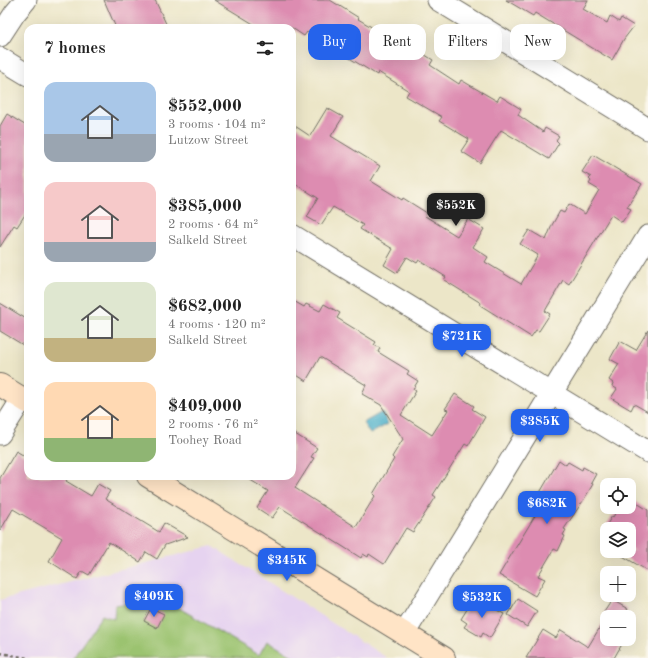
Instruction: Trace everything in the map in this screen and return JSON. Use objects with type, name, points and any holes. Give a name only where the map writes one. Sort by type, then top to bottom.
[{"type":"main road","points":[[0,385],[24,399]]},
{"type":"main road","points":[[154,480],[444,658]]},
{"type":"street","points":[[0,36],[15,13],[26,0]]},
{"type":"street","points":[[438,0],[648,129]]},
{"type":"street","points":[[0,58],[24,73]]},
{"type":"street","points":[[404,634],[648,236]]},
{"type":"street","points":[[296,237],[648,452]]},
{"type":"street","points":[[0,434],[24,401]]},
{"type":"path","points":[[0,653],[28,658]]},
{"type":"shaded area","points":[[212,546],[387,658],[0,658],[0,600]]},
{"type":"green space","points":[[141,601],[163,601],[179,608],[259,655],[267,641],[296,658],[73,658],[102,615],[114,619],[115,605]]},
{"type":"water","points":[[382,412],[388,424],[370,434],[363,423]]},
{"type":"building","points":[[104,0],[155,0],[166,24],[114,24]]},
{"type":"building","points":[[214,0],[330,0],[369,26],[369,60],[426,60],[426,56],[433,60],[430,65],[459,84],[461,80],[497,101],[500,96],[521,109],[518,115],[543,132],[545,128],[559,136],[556,140],[559,143],[549,159],[501,130],[480,163],[461,151],[469,139],[439,121],[442,117],[406,96],[409,91],[378,72],[377,75],[353,60],[361,60],[361,24],[308,24],[308,33],[304,36],[296,31],[296,24],[253,24]]},
{"type":"building","points":[[506,0],[588,0],[583,9],[607,23],[610,16],[619,22],[621,18],[634,26],[624,39],[612,60],[566,32],[566,24],[553,24],[535,13],[533,16]]},
{"type":"building","points":[[327,108],[343,117],[331,136],[380,166],[371,181],[427,213],[425,216],[457,236],[468,219],[484,229],[473,247],[488,257],[485,262],[521,284],[538,255],[520,244],[529,230],[546,240],[560,211],[564,213],[569,204],[585,214],[599,190],[589,184],[591,181],[589,179],[591,177],[582,172],[593,155],[642,184],[627,207],[631,209],[622,222],[611,215],[569,284],[563,280],[545,311],[550,314],[539,331],[536,330],[531,337],[480,305],[481,303],[444,280],[446,277],[419,260],[417,263],[407,257],[397,273],[384,265],[393,249],[360,229],[363,225],[333,207],[321,225],[307,217],[318,198],[296,184],[296,127],[310,136]]},
{"type":"building","points":[[7,114],[24,125],[24,216],[17,227],[14,225],[0,247],[0,126]]},
{"type":"building","points":[[296,302],[304,307],[306,304],[320,311],[324,304],[340,313],[337,318],[376,342],[374,345],[380,348],[378,352],[409,371],[407,374],[418,381],[413,389],[416,391],[401,415],[432,435],[448,410],[445,409],[455,394],[474,406],[472,409],[485,417],[468,446],[465,444],[433,495],[436,497],[413,532],[406,528],[384,564],[369,554],[368,557],[363,554],[361,558],[280,507],[272,518],[257,508],[268,491],[250,480],[296,480],[296,435],[317,448],[311,457],[314,458],[295,488],[356,527],[375,496],[373,494],[394,459],[392,457],[403,439],[381,405],[362,394],[366,385],[320,357],[306,381],[296,375]]},
{"type":"building","points":[[0,303],[24,318],[24,346],[0,331]]},
{"type":"building","points":[[648,330],[648,412],[634,404],[631,410],[611,398],[617,389],[612,386],[613,383],[609,380],[619,364],[610,359],[620,341],[636,350]]},
{"type":"building","points":[[16,451],[24,456],[24,480],[67,480],[91,496],[98,484],[110,491],[105,499],[159,532],[164,523],[188,537],[165,545],[157,559],[146,552],[140,562],[109,542],[89,575],[82,571],[77,579],[49,561],[62,538],[13,509],[0,531],[0,478]]},
{"type":"building","points":[[559,460],[566,465],[568,462],[582,470],[583,467],[596,474],[591,483],[593,484],[564,529],[566,530],[563,535],[565,536],[558,551],[554,549],[538,576],[545,579],[535,596],[499,575],[536,514],[526,508],[534,494],[538,496]]},
{"type":"building","points":[[636,502],[648,510],[648,571],[626,558],[636,558],[636,522],[608,522],[612,516],[613,517],[615,514],[636,514]]},
{"type":"building","points":[[474,598],[504,614],[490,638],[483,633],[481,637],[464,627],[467,623],[461,619]]},
{"type":"building","points":[[518,599],[537,611],[527,627],[508,615]]},
{"type":"building","points":[[611,602],[616,602],[628,609],[627,610],[605,610]]},
{"type":"building","points":[[151,608],[164,614],[157,628],[144,621]]},
{"type":"building","points":[[600,627],[600,646],[621,646],[614,658],[526,658],[543,630],[556,638],[561,630],[588,647]]}]
